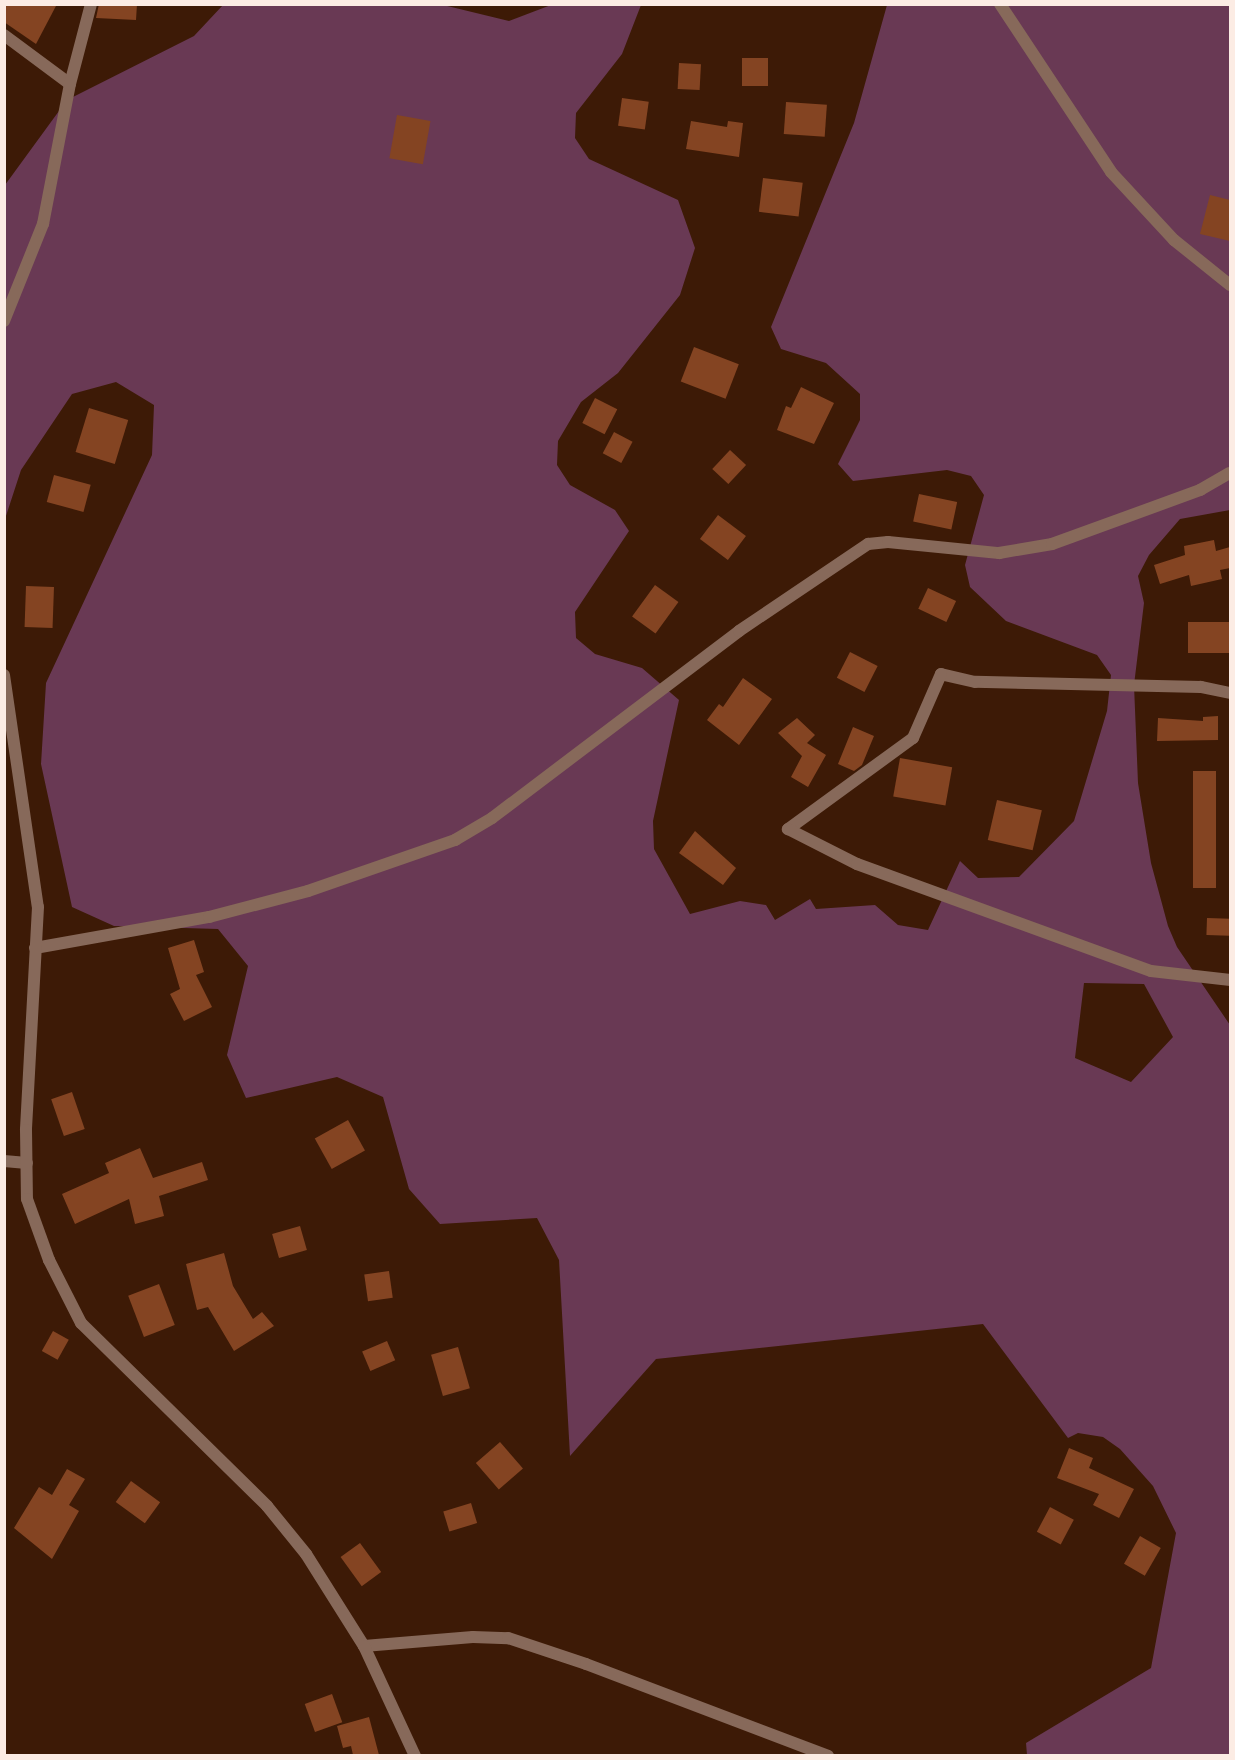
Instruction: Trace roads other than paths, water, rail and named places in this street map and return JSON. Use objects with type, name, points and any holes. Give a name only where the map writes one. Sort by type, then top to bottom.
[{"type":"street","points":[[4,321],[43,224],[69,84],[91,4]]},
{"type":"street","points":[[1000,4],[1111,172],[1174,240],[1230,285]]},
{"type":"street","points":[[4,35],[69,84]]},
{"type":"street","points":[[35,948],[209,917],[308,891],[455,840],[492,818],[739,631],[868,544],[888,542],[999,553],[1052,544],[1200,490],[1230,473]]},
{"type":"street","points":[[1230,693],[1201,687],[975,682],[941,674],[913,738],[788,829],[857,864],[1151,971],[1230,980]]},
{"type":"street","points":[[4,675],[38,906],[27,1199],[49,1260],[81,1323],[267,1506],[306,1554],[364,1646],[415,1755]]},
{"type":"street","points":[[4,1161],[27,1163]]},
{"type":"street","points":[[364,1646],[473,1637],[508,1638],[586,1664],[828,1755]]}]
